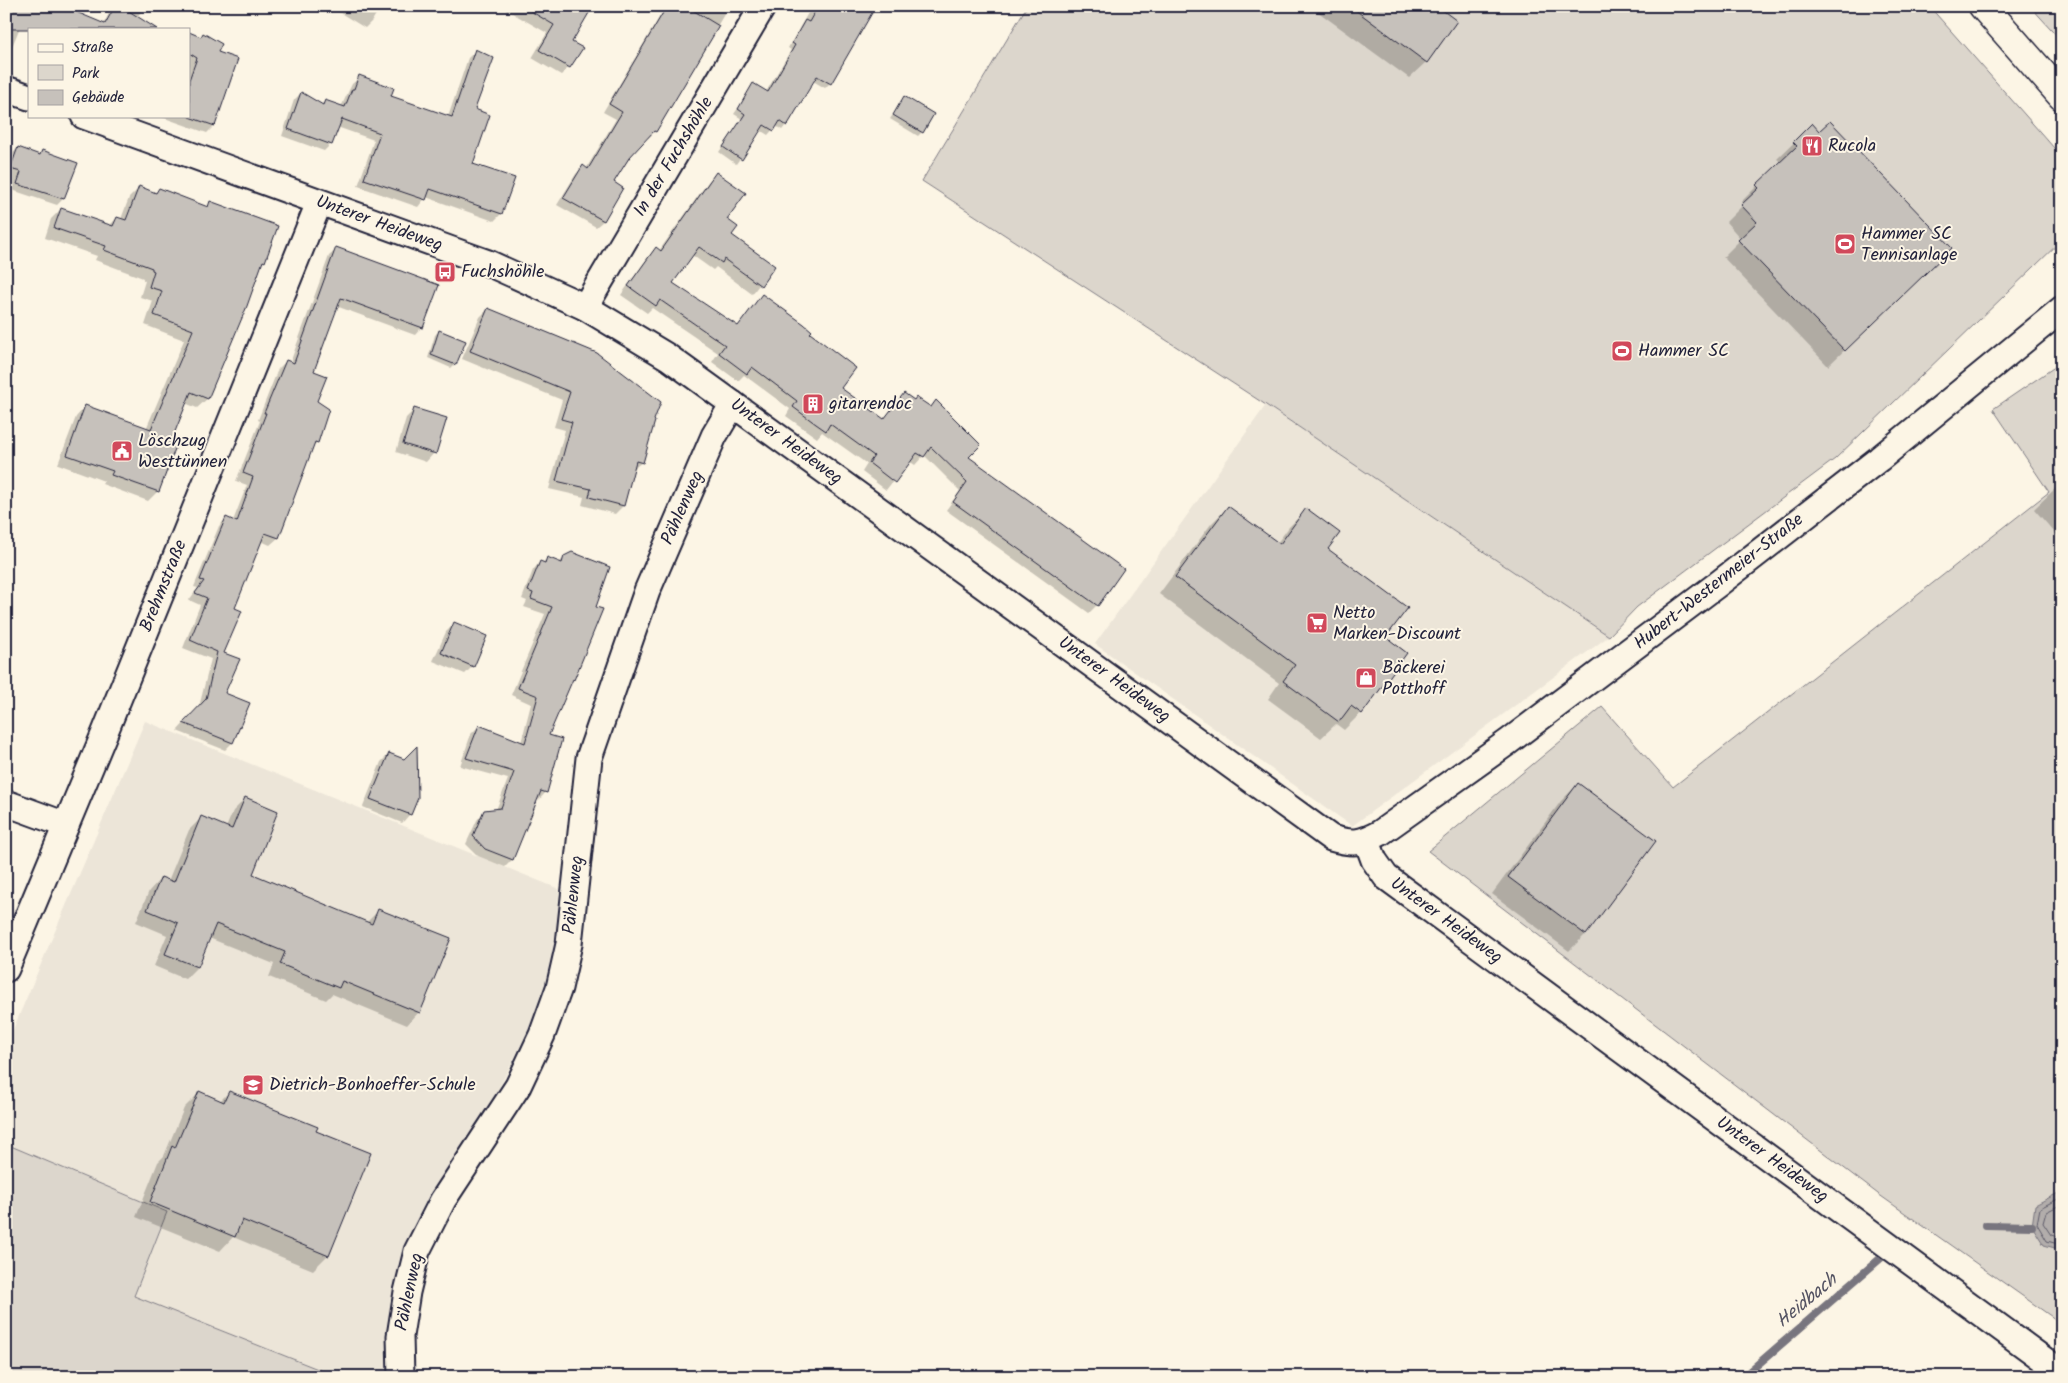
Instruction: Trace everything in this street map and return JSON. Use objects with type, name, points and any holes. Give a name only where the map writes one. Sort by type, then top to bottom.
[{"type":"main road","points":[[1983,6],[2062,96]]},
{"type":"street","name":"In der Fuchshöhle","points":[[584,308],[764,6]]},
{"type":"street","points":[[6,89],[28,97]]},
{"type":"street","name":"Unterer Heideweg","points":[[89,118],[488,263],[584,308],[668,357],[1331,838],[1350,843],[1366,841],[1374,860],[1386,877],[2062,1373]]},
{"type":"street","name":"Brehmstraße","points":[[6,969],[319,202]]},
{"type":"street","name":"Hubert-Westermeier-Straße","points":[[1366,841],[1508,742],[1718,584],[1879,458],[2062,309]]},
{"type":"street","name":"Pählenweg","points":[[401,1377],[400,1336],[407,1292],[417,1251],[443,1200],[518,1086],[542,1035],[559,988],[569,944],[589,758],[647,591],[714,436],[733,404]]},
{"type":"street","points":[[6,803],[66,825]]},
{"type":"shaded area","points":[[1266,405],[1609,636],[1352,826],[1095,644]]},
{"type":"shaded area","name":"Dietrich-Bonhoeffer-Schule","points":[[145,721],[559,889],[557,947],[529,1029],[481,1123],[411,1244],[393,1377],[338,1377],[134,1296],[167,1212],[6,1144],[6,1046]]},
{"type":"green space","name":"Hammer SC","points":[[1027,6],[1929,6],[2062,157],[2062,240],[1835,459],[1637,607],[1609,636],[1266,405],[922,181]]},
{"type":"green space","points":[[2030,6],[2062,6],[2062,41]]},
{"type":"green space","points":[[2062,362],[2062,1324],[1878,1194],[1428,851],[1602,707],[1673,787],[2049,492],[1993,409]]},
{"type":"green space","points":[[6,1144],[167,1212],[134,1296],[338,1377],[6,1377]]},
{"type":"water","points":[[2062,1191],[2062,1250],[2044,1245],[2032,1226],[2035,1205]]},
{"type":"building","points":[[6,6],[62,6],[105,24],[115,6],[121,6],[155,28],[28,28],[6,29]]},
{"type":"building","points":[[522,6],[593,6],[572,42],[583,48],[570,68],[539,50],[554,25]]},
{"type":"building","points":[[667,6],[686,6],[719,26],[656,132],[654,131],[629,158],[614,182],[623,188],[604,221],[563,198],[583,165],[588,169],[622,112],[609,104]]},
{"type":"building","points":[[818,6],[876,6],[831,84],[817,76],[787,126],[780,121],[774,131],[764,125],[742,160],[723,147],[745,114],[738,109],[753,83],[768,92],[795,45],[792,43],[805,20],[809,22]]},
{"type":"building","points":[[1350,6],[1437,6],[1457,21],[1427,63]]},
{"type":"building","points":[[190,32],[201,37],[203,33],[222,44],[218,52],[238,59],[215,126],[190,117],[190,77],[197,58],[190,54]]},
{"type":"building","points":[[475,49],[494,58],[475,109],[490,115],[473,164],[515,178],[502,214],[430,189],[426,200],[364,179],[380,133],[342,119],[332,145],[288,129],[301,92],[323,105],[325,100],[345,107],[359,75],[394,88],[391,96],[452,117]]},
{"type":"building","points":[[904,96],[934,114],[923,133],[893,115]]},
{"type":"building","name":"Hammer SC Tennisanlage","points":[[1830,121],[1952,248],[1845,351],[1738,240],[1757,222],[1741,205],[1759,188],[1756,185],[1797,146],[1793,142],[1812,123],[1819,131]]},
{"type":"building","points":[[18,147],[40,155],[42,150],[78,163],[64,199],[17,184],[21,172],[10,169]]},
{"type":"building","points":[[716,172],[746,193],[727,219],[738,227],[732,235],[775,266],[761,286],[724,259],[722,263],[699,247],[673,283],[738,326],[762,294],[804,324],[812,331],[810,333],[856,368],[841,388],[884,419],[904,393],[914,400],[916,397],[931,407],[936,400],[981,445],[969,457],[1124,569],[1098,606],[953,502],[967,482],[931,447],[924,457],[917,453],[895,483],[869,463],[874,456],[830,424],[826,431],[816,424],[793,407],[797,401],[752,367],[747,374],[719,353],[725,345],[660,300],[656,306],[628,286],[656,247],[661,251]]},
{"type":"building","points":[[139,186],[156,193],[159,188],[208,207],[210,201],[278,226],[208,399],[191,392],[170,444],[176,446],[159,492],[111,475],[113,471],[67,455],[85,405],[151,429],[193,330],[154,315],[162,291],[149,287],[154,271],[152,268],[104,250],[106,246],[54,228],[61,208],[113,226],[117,217],[126,220]]},
{"type":"building","points":[[336,247],[439,285],[423,328],[341,298],[314,371],[327,376],[317,401],[329,409],[318,443],[315,442],[279,538],[265,533],[235,608],[242,611],[224,653],[240,659],[225,693],[250,703],[233,743],[183,723],[206,699],[217,652],[190,640],[207,598],[195,593],[204,581],[200,580],[226,517],[237,522],[253,477],[243,473],[266,413],[264,413],[286,360],[294,363]]},
{"type":"building","points":[[488,308],[597,353],[661,402],[654,420],[643,463],[636,461],[624,506],[589,497],[591,489],[556,481],[572,422],[561,419],[570,392],[470,351]]},
{"type":"building","points":[[439,330],[466,341],[456,365],[431,355]]},
{"type":"building","points":[[414,408],[447,418],[436,454],[403,444]]},
{"type":"building","name":"Netto Marken-Discount","points":[[1228,506],[1280,544],[1306,508],[1340,533],[1328,549],[1408,608],[1386,637],[1407,653],[1362,714],[1351,706],[1339,722],[1283,681],[1295,665],[1175,577]]},
{"type":"building","points":[[572,552],[610,567],[596,607],[603,609],[549,735],[562,739],[547,793],[541,791],[513,860],[485,849],[473,836],[484,810],[501,808],[514,772],[466,758],[479,725],[525,743],[538,696],[518,688],[552,607],[531,599],[533,593],[528,591],[540,561],[545,563],[547,557],[562,563],[564,556]]},
{"type":"building","points":[[454,622],[487,636],[474,667],[441,653]]},
{"type":"building","points":[[417,746],[418,798],[411,815],[370,799],[389,753],[404,759]]},
{"type":"building","points":[[1578,783],[1656,841],[1586,935],[1508,877]]},
{"type":"building","points":[[245,797],[278,811],[253,874],[372,924],[378,909],[451,938],[420,1013],[342,981],[339,988],[280,964],[285,952],[216,924],[198,967],[165,954],[178,923],[147,910],[161,877],[174,882],[201,816],[232,829]]},
{"type":"building","points":[[199,1091],[224,1102],[229,1091],[318,1127],[316,1131],[371,1153],[329,1256],[242,1220],[235,1237],[150,1202],[172,1146],[175,1148]]},
{"type":"waterway","name":"Heidbach","points":[[1986,1225],[2032,1226]]},
{"type":"waterway","name":"Heidbach","points":[[1743,1377],[1889,1251]]},
{"type":"place","name":"Rucola","points":[[1812,146]]},
{"type":"place","name":"Hammer SC Tennisanlage","points":[[1845,244]]},
{"type":"place","name":"Fuchshöhle","points":[[445,272]]},
{"type":"place","name":"Hammer SC","points":[[1622,351]]},
{"type":"place","name":"gitarrendoc","points":[[813,404]]},
{"type":"place","name":"Löschzug Westtünnen","points":[[122,451]]},
{"type":"place","name":"Netto Marken-Discount","points":[[1317,623]]},
{"type":"place","name":"Bäckerei Potthoff","points":[[1366,678]]},
{"type":"place","name":"Dietrich-Bonhoeffer-Schule","points":[[253,1085]]}]
